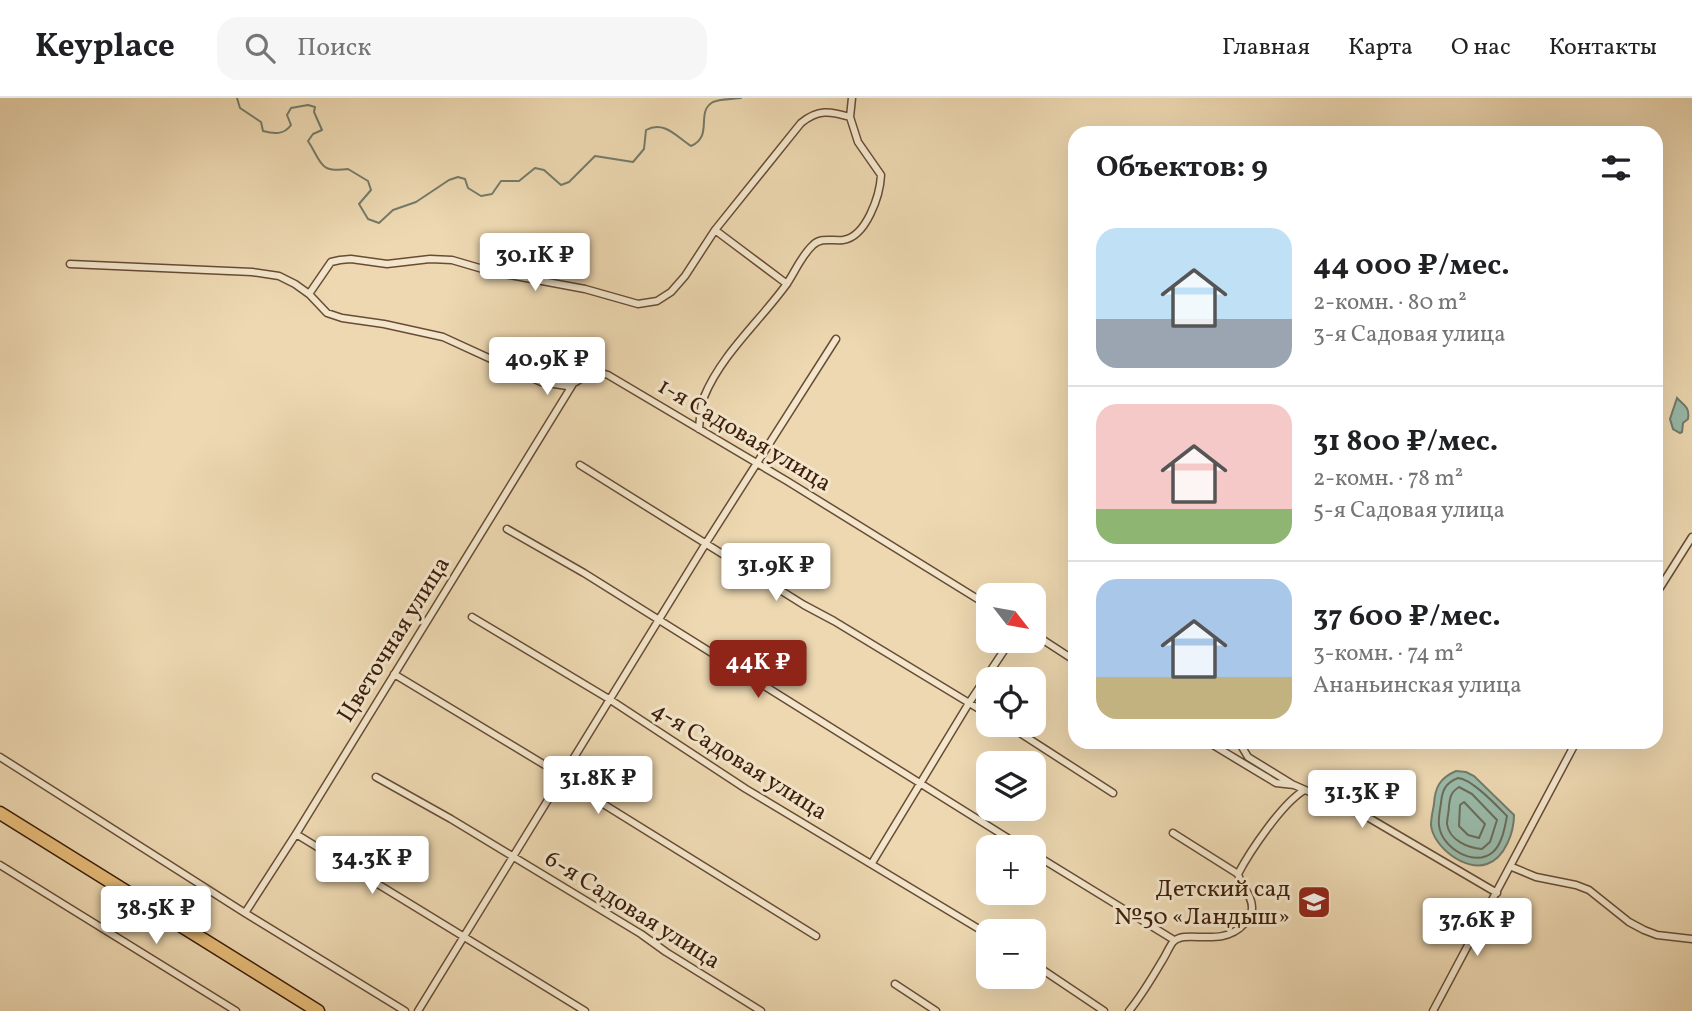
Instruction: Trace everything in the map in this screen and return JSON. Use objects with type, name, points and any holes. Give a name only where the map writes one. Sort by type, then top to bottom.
[{"type":"highway","points":[[0,813],[317,1011]]},
{"type":"street","points":[[699,429],[703,400],[724,362],[787,284],[816,242],[852,238],[858,233],[878,200],[881,175],[858,142],[850,117],[852,98]]},
{"type":"street","points":[[309,294],[331,262],[340,260],[387,264],[429,258],[452,260],[493,272],[585,289],[638,304],[657,301],[671,292],[685,276],[715,230],[801,123],[822,111],[850,117]]},
{"type":"street","points":[[715,230],[787,284]]},
{"type":"street","name":"1-я Садовая улица","points":[[69,264],[252,272],[279,276],[309,294],[327,313],[443,337],[541,382],[559,386],[573,384],[597,371],[608,375],[976,598]]},
{"type":"street","points":[[418,1011],[657,621],[836,339]]},
{"type":"street","name":"Цветочная улица","points":[[244,913],[296,834],[573,384]]},
{"type":"street","points":[[580,465],[804,605],[976,707]]},
{"type":"street","points":[[507,529],[584,573],[1003,835]]},
{"type":"street","points":[[1663,583],[1692,537]]},
{"type":"street","name":"4-я Садовая улица","points":[[472,617],[609,699],[746,789],[976,927]]},
{"type":"street","points":[[1046,642],[1068,656]]},
{"type":"street","points":[[872,863],[1002,653]]},
{"type":"street","points":[[394,674],[563,776],[816,936]]},
{"type":"street","points":[[1026,737],[1113,793]]},
{"type":"street","points":[[1220,749],[1276,783],[1294,785]]},
{"type":"street","points":[[1243,749],[1248,757],[1303,791],[1369,818],[1497,893]]},
{"type":"street","points":[[1433,1011],[1572,749]]},
{"type":"street","points":[[0,757],[244,913],[404,1011]]},
{"type":"street","points":[[1236,759],[1248,757]]},
{"type":"street","name":"6-я Садовая улица","points":[[376,777],[641,934],[761,1011]]},
{"type":"street","points":[[1238,874],[1255,846],[1293,797],[1303,791]]},
{"type":"street","points":[[1129,1011],[1174,940],[1185,936],[1209,939],[1223,937],[1243,925],[1252,908],[1238,874],[1173,833]]},
{"type":"street","points":[[296,834],[585,1011]]},
{"type":"street","points":[[1046,861],[1174,940]]},
{"type":"street","points":[[0,865],[236,1011]]},
{"type":"street","points":[[1512,867],[1536,877],[1589,890],[1629,922],[1644,930],[1657,935],[1692,939]]},
{"type":"street","points":[[1046,972],[1104,1011]]},
{"type":"street","points":[[895,984],[936,1011]]},
{"type":"water","points":[[1677,398],[1688,411],[1688,419],[1683,423],[1680,433],[1673,429],[1670,419]]},
{"type":"water","points":[[1456,771],[1474,776],[1514,815],[1507,844],[1499,856],[1487,864],[1470,864],[1452,856],[1433,833],[1431,820],[1437,788],[1442,780]]},
{"type":"waterway","points":[[237,98],[240,108],[261,122],[263,131],[271,133],[282,132],[291,125],[287,115],[291,108],[308,105],[315,107],[314,112],[322,130],[313,134],[308,141],[326,167],[348,169],[368,181],[371,190],[359,204],[368,219],[379,223],[393,210],[416,202],[458,177],[465,179],[468,188],[481,196],[492,194],[501,181],[519,181],[535,168],[544,170],[561,185],[569,182],[595,156],[633,162],[644,149],[646,130],[653,127],[664,128],[691,146],[702,136],[708,106],[716,101],[741,98]]},
{"type":"place","name":"Детский сад №50 «Ландыш»","points":[[1314,902]]}]
